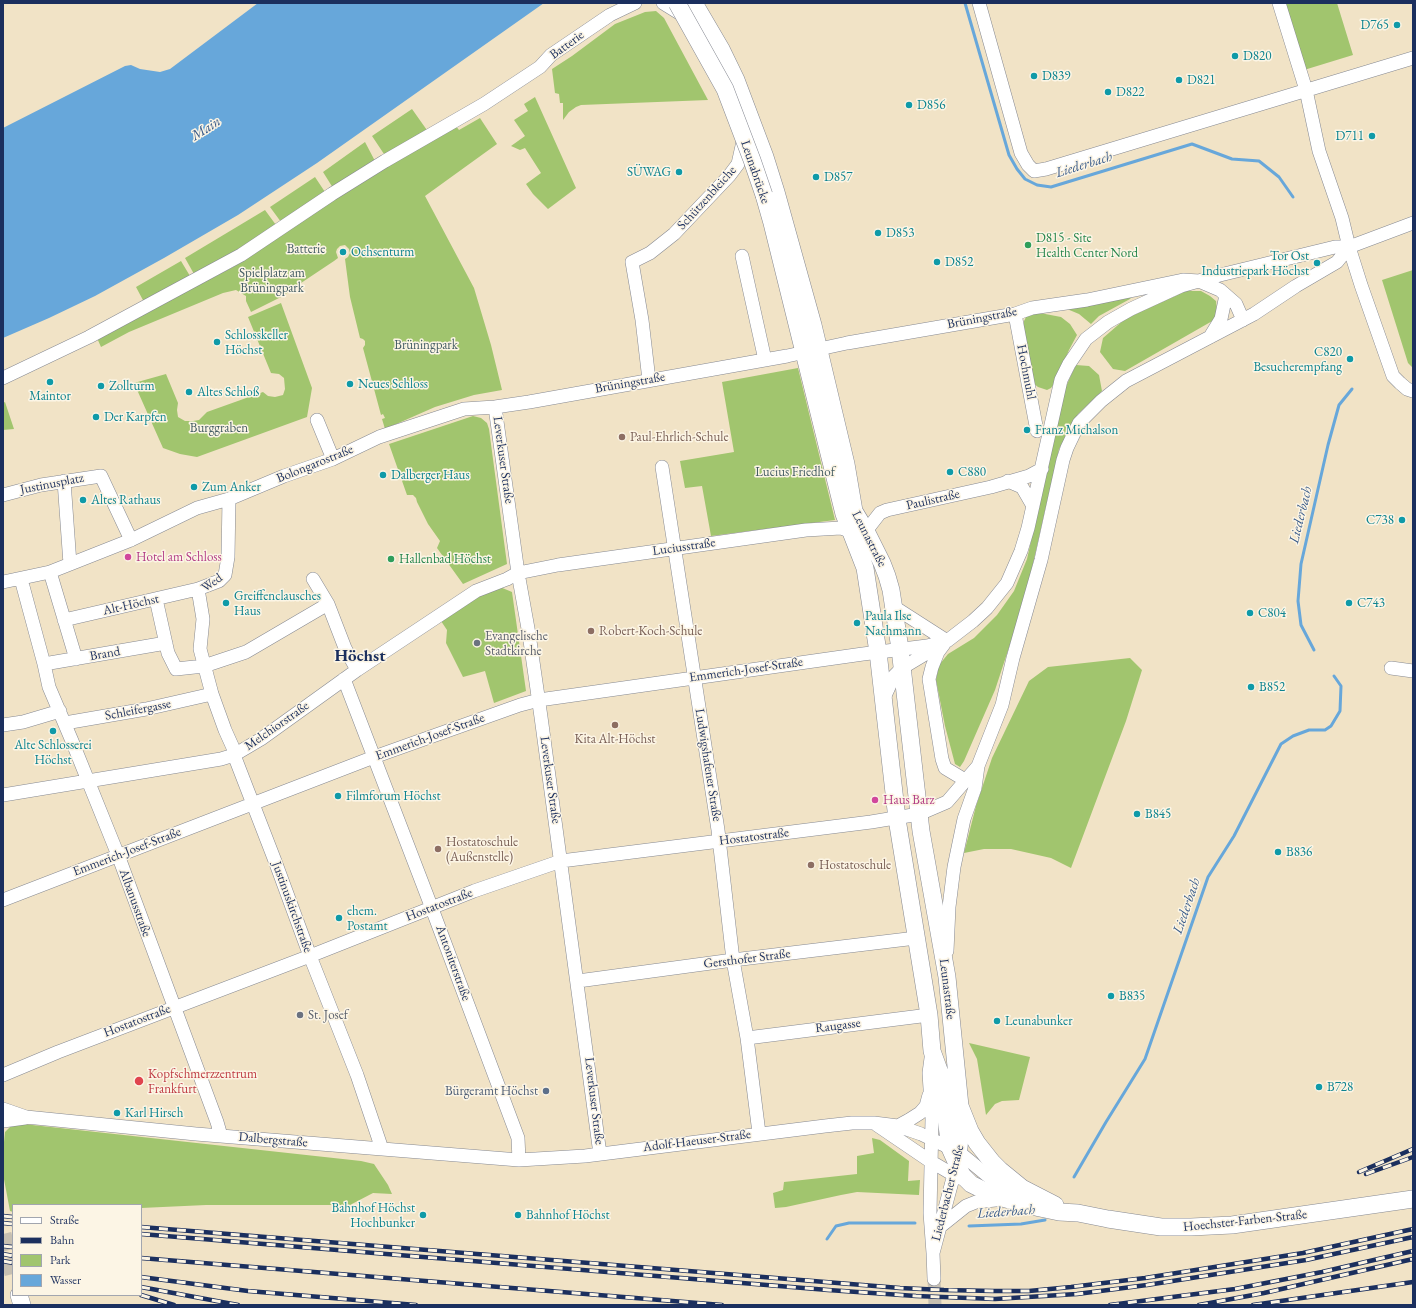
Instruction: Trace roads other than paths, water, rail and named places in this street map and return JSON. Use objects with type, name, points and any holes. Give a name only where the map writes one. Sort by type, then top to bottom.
[{"type":"main road","name":"Leunabrücke","points":[[677,3],[725,89],[752,160],[770,194]]},
{"type":"main road","name":"Leunabrücke","points":[[694,3],[721,49],[736,80],[765,156],[772,223],[811,350]]},
{"type":"main road","name":"Leunastraße","points":[[811,350],[844,514],[858,531],[887,576],[894,607],[900,649],[898,672],[906,707],[919,814],[947,977],[960,1106],[970,1131],[977,1143],[992,1162],[1022,1188],[1045,1200],[1078,1213]]},
{"type":"main road","name":"Leunastraße","points":[[858,531],[878,652],[898,819],[929,1015],[932,1051],[940,1074],[956,1155],[962,1175],[972,1184]]},
{"type":"main road","name":"Hoechster-Farben-Straße","points":[[972,1184],[1006,1199],[1040,1208],[1161,1227],[1232,1225],[1413,1199]]},
{"type":"street","name":"Batterie","points":[[3,378],[89,337],[241,255],[385,160],[484,104],[540,67],[551,55],[610,14],[635,3]]},
{"type":"street","name":"Schützenbleiche","points":[[649,380],[642,320],[632,262],[650,253],[674,234],[729,176],[738,164],[744,136],[742,109],[723,67],[697,24],[663,3]]},
{"type":"street","points":[[979,3],[1021,153],[1028,165],[1034,171],[1046,169],[1413,58]]},
{"type":"street","points":[[1279,3],[1306,90],[1319,151],[1342,218],[1349,247],[1393,376],[1403,386],[1413,391]]},
{"type":"street","points":[[883,700],[898,672],[946,641],[973,621],[998,596],[1007,583],[1021,551],[1033,506],[1061,380],[1069,364],[1086,339],[1108,322],[1131,309],[1181,286],[1335,247],[1349,247],[1413,223]]},
{"type":"street","points":[[947,977],[949,907],[954,866],[964,819],[975,788],[978,766],[1002,706],[1013,658],[1041,560],[1063,460],[1079,423],[1125,382],[1243,320],[1337,262],[1349,247]]},
{"type":"street","points":[[742,256],[765,360]]},
{"type":"street","name":"Brüningstraße","points":[[495,407],[765,360],[811,350],[1015,314],[1032,308],[1087,300],[1183,280],[1200,281]]},
{"type":"street","points":[[1200,281],[1220,290],[1236,304],[1243,320]]},
{"type":"street","points":[[1209,338],[1221,319],[1226,295]]},
{"type":"street","name":"Hochmuhl","points":[[1015,314],[1037,431]]},
{"type":"street","name":"Bolongarostraße","points":[[3,582],[50,572],[131,540],[196,508],[229,499],[284,476],[333,459],[379,437],[464,409],[495,407]]},
{"type":"street","name":"Leverkuser Straße","points":[[495,407],[518,573],[530,634],[578,981],[600,1154]]},
{"type":"street","points":[[317,420],[333,459]]},
{"type":"street","name":"Ludwigshafener Straße","points":[[662,467],[720,841],[734,960],[747,1038],[759,1134]]},
{"type":"street","name":"Paulistraße","points":[[858,531],[880,513],[991,487],[1029,476],[1042,469]]},
{"type":"street","name":"Justinusplatz","points":[[3,495],[41,484],[101,476],[131,540]]},
{"type":"street","points":[[64,481],[70,564]]},
{"type":"street","points":[[1008,481],[1022,487],[1033,506]]},
{"type":"street","name":"Wed","points":[[204,666],[200,649],[202,619],[198,589],[220,580],[225,575],[228,557],[229,499]]},
{"type":"street","name":"Luciusstraße","points":[[518,573],[558,565],[806,530],[841,528],[858,531]]},
{"type":"street","points":[[50,572],[76,658]]},
{"type":"street","name":"Melchiorstraße","points":[[3,795],[221,759],[234,755],[261,739],[357,670],[476,591],[518,573]]},
{"type":"street","name":"Albanusstraße","points":[[21,579],[49,687],[118,855],[221,1136]]},
{"type":"street","points":[[313,579],[328,604],[345,648],[357,670]]},
{"type":"street","name":"Alt-Höchst","points":[[64,620],[198,589]]},
{"type":"street","points":[[156,599],[168,653],[176,669],[204,666],[246,652],[328,604]]},
{"type":"street","points":[[894,607],[946,641]]},
{"type":"street","points":[[946,641],[938,652],[929,680],[942,759],[945,768],[965,780]]},
{"type":"street","name":"Emmerich-Josef-Straße","points":[[3,900],[374,757],[499,712],[539,700],[926,646],[946,641]]},
{"type":"street","name":"Brand","points":[[44,664],[166,643]]},
{"type":"street","name":"Leunastraße","points":[[878,652],[898,672]]},
{"type":"street","name":"Justinuskirchstraße","points":[[204,666],[212,694],[234,750],[234,755],[357,1075],[382,1149]]},
{"type":"street","points":[[1391,668],[1413,671]]},
{"type":"street","name":"Antoniterstraße","points":[[344,679],[518,1138],[519,1160]]},
{"type":"street","name":"Schleifergasse","points":[[3,725],[62,717],[146,709],[212,694]]},
{"type":"street","name":"Hostatostraße","points":[[3,1075],[474,891],[561,861],[898,819],[919,814],[947,802],[978,766]]},
{"type":"street","name":"Gersthofer Straße","points":[[578,981],[916,938]]},
{"type":"street","name":"Raugasse","points":[[747,1038],[929,1015]]},
{"type":"street","name":"Leunastraße","points":[[932,1051],[929,1073],[931,1092],[930,1221],[933,1253]]},
{"type":"street","points":[[898,1126],[909,1120],[926,1106],[931,1092]]},
{"type":"street","name":"Liederbacher Straße","points":[[934,1279],[933,1253],[941,1226],[956,1155],[960,1106]]},
{"type":"street","name":"Dalbergstraße","points":[[3,1109],[26,1117],[221,1136],[519,1160]]},
{"type":"street","name":"Dalbergstraße","points":[[3,1122],[26,1117]]},
{"type":"street","name":"Adolf-Haeuser-Straße","points":[[519,1160],[600,1154],[759,1134],[874,1123],[898,1126],[931,1151]]},
{"type":"street","name":"Adolf-Haeuser-Straße","points":[[874,1123],[909,1145],[931,1151],[956,1155]]},
{"type":"street","points":[[931,1151],[956,1155],[994,1180],[1025,1195],[1045,1200]]},
{"type":"street","name":"Hoechster-Farben-Straße","points":[[941,1226],[966,1206],[976,1202],[1006,1199]]},
{"type":"water","name":"Main","points":[[258,3],[544,3],[317,163],[238,215],[95,296],[3,338],[3,128],[125,66],[131,65],[140,69],[160,72],[170,69]]},
{"type":"waterway","name":"Liederbach","points":[[965,3],[1009,155],[1025,179],[1037,185],[1051,187],[1192,144],[1232,159],[1259,161],[1279,177],[1293,197]]},
{"type":"waterway","name":"Liederbach","points":[[1314,650],[1301,625],[1298,601],[1301,564],[1328,445],[1339,405],[1352,389]]},
{"type":"waterway","name":"Liederbach","points":[[1074,1177],[1145,1059],[1208,877],[1234,836],[1281,744],[1293,736],[1309,730],[1325,730],[1331,726],[1340,711],[1341,686],[1334,676]]},
{"type":"waterway","name":"Liederbach","points":[[969,1226],[1021,1224],[1045,1220]]},
{"type":"waterway","name":"Liederbach","points":[[827,1239],[836,1226],[849,1223],[915,1223]]},
{"type":"tunnel","points":[[3,1234],[12,1270]]},
{"type":"tunnel","points":[[934,1279],[935,1305]]},
{"type":"railway","points":[[1359,1172],[1413,1149]]},
{"type":"railway","points":[[1366,1174],[1413,1157]]},
{"type":"railway","points":[[3,1216],[12,1217]]},
{"type":"railway","points":[[3,1223],[12,1224]]},
{"type":"railway","points":[[142,1227],[900,1288],[994,1291],[1029,1291],[1145,1278],[1303,1253],[1413,1229]]},
{"type":"railway","points":[[142,1234],[828,1290],[916,1296],[995,1299],[1077,1294],[1147,1285],[1306,1260],[1413,1237]]},
{"type":"railway","points":[[3,1246],[12,1247]]},
{"type":"railway","points":[[1110,1305],[1235,1289],[1322,1272],[1413,1251]]},
{"type":"railway","points":[[3,1254],[12,1256]]},
{"type":"railway","points":[[142,1258],[722,1305]]},
{"type":"railway","points":[[1199,1305],[1264,1293],[1413,1259]]},
{"type":"railway","points":[[3,1261],[12,1263]]},
{"type":"railway","points":[[142,1277],[248,1291],[416,1305]]},
{"type":"railway","points":[[1253,1305],[1413,1282]]},
{"type":"railway","points":[[142,1287],[238,1305]]},
{"type":"railway","points":[[142,1295],[174,1305]]},
{"type":"place","name":"D765","points":[[1397,25]]},
{"type":"place","name":"D820","points":[[1235,56]]},
{"type":"place","name":"D839","points":[[1034,76]]},
{"type":"place","name":"D821","points":[[1179,80]]},
{"type":"place","name":"D822","points":[[1108,92]]},
{"type":"place","name":"D856","points":[[909,105]]},
{"type":"place","name":"D711","points":[[1372,136]]},
{"type":"place","name":"SÜWAG","points":[[679,172]]},
{"type":"place","name":"D857","points":[[816,177]]},
{"type":"place","name":"D853","points":[[878,233]]},
{"type":"place","name":"D815 - Site Health Center Nord","points":[[1028,245]]},
{"type":"place","name":"Ochsenturm","points":[[343,252]]},
{"type":"place","name":"D852","points":[[937,262]]},
{"type":"place","name":"Tor Ost Industriepark Höchst","points":[[1317,263]]},
{"type":"place","name":"Schlosskeller Höchst","points":[[217,342]]},
{"type":"place","name":"C820 Besucherempfang","points":[[1350,359]]},
{"type":"place","name":"Maintor","points":[[50,382]]},
{"type":"place","name":"Neues Schloss","points":[[350,384]]},
{"type":"place","name":"Zollturm","points":[[101,386]]},
{"type":"place","name":"Altes Schloß","points":[[189,392]]},
{"type":"place","name":"Der Karpfen","points":[[96,417]]},
{"type":"place","name":"Franz Michalson","points":[[1027,430]]},
{"type":"place","name":"Paul-Ehrlich-Schule","points":[[622,437]]},
{"type":"place","name":"C880","points":[[950,472]]},
{"type":"place","name":"Dalberger Haus","points":[[383,475]]},
{"type":"place","name":"Zum Anker","points":[[194,487]]},
{"type":"place","name":"Altes Rathaus","points":[[83,500]]},
{"type":"place","name":"C738","points":[[1402,520]]},
{"type":"place","name":"Hotel am Schloss","points":[[128,557]]},
{"type":"place","name":"Hallenbad Höchst","points":[[391,559]]},
{"type":"place","name":"Greiffenclausches Haus","points":[[226,603]]},
{"type":"place","name":"C743","points":[[1349,603]]},
{"type":"place","name":"C804","points":[[1250,613]]},
{"type":"place","name":"Paula Ilse Nachmann","points":[[857,623]]},
{"type":"place","name":"Robert-Koch-Schule","points":[[591,631]]},
{"type":"place","name":"Evangelische Stadtkirche","points":[[477,643]]},
{"type":"place","name":"B852","points":[[1251,687]]},
{"type":"place","name":"Kita Alt-Höchst","points":[[615,725]]},
{"type":"place","name":"Alte Schlosserei Höchst","points":[[53,731]]},
{"type":"place","name":"Filmforum Höchst","points":[[338,796]]},
{"type":"place","name":"Haus Barz","points":[[875,800]]},
{"type":"place","name":"B845","points":[[1137,814]]},
{"type":"place","name":"Hostatoschule (Außenstelle)","points":[[438,849]]},
{"type":"place","name":"B836","points":[[1278,852]]},
{"type":"place","name":"Hostatoschule","points":[[811,865]]},
{"type":"place","name":"ehem. Postamt","points":[[339,918]]},
{"type":"place","name":"B835","points":[[1111,996]]},
{"type":"place","name":"St. Josef","points":[[300,1015]]},
{"type":"place","name":"Leunabunker","points":[[997,1021]]},
{"type":"place","name":"Kopfschmerzzentrum Frankfurt","points":[[139,1081]]},
{"type":"place","name":"B728","points":[[1319,1087]]},
{"type":"place","name":"Bürgeramt Höchst","points":[[546,1091]]},
{"type":"place","name":"Karl Hirsch","points":[[117,1113]]},
{"type":"place","name":"Bahnhof Höchst Hochbunker","points":[[423,1215]]},
{"type":"place","name":"Bahnhof Höchst","points":[[518,1215]]},
{"type":"district","name":"Höchst","points":[[360,656]]},
{"type":"park label","name":"Spielplatz am Brüningpark","points":[[272,280]]},
{"type":"park label","name":"Brüningpark","points":[[426,345]]},
{"type":"park label","name":"Burggraben","points":[[219,428]]},
{"type":"park label","name":"Lucius Friedhof","points":[[795,472]]}]
